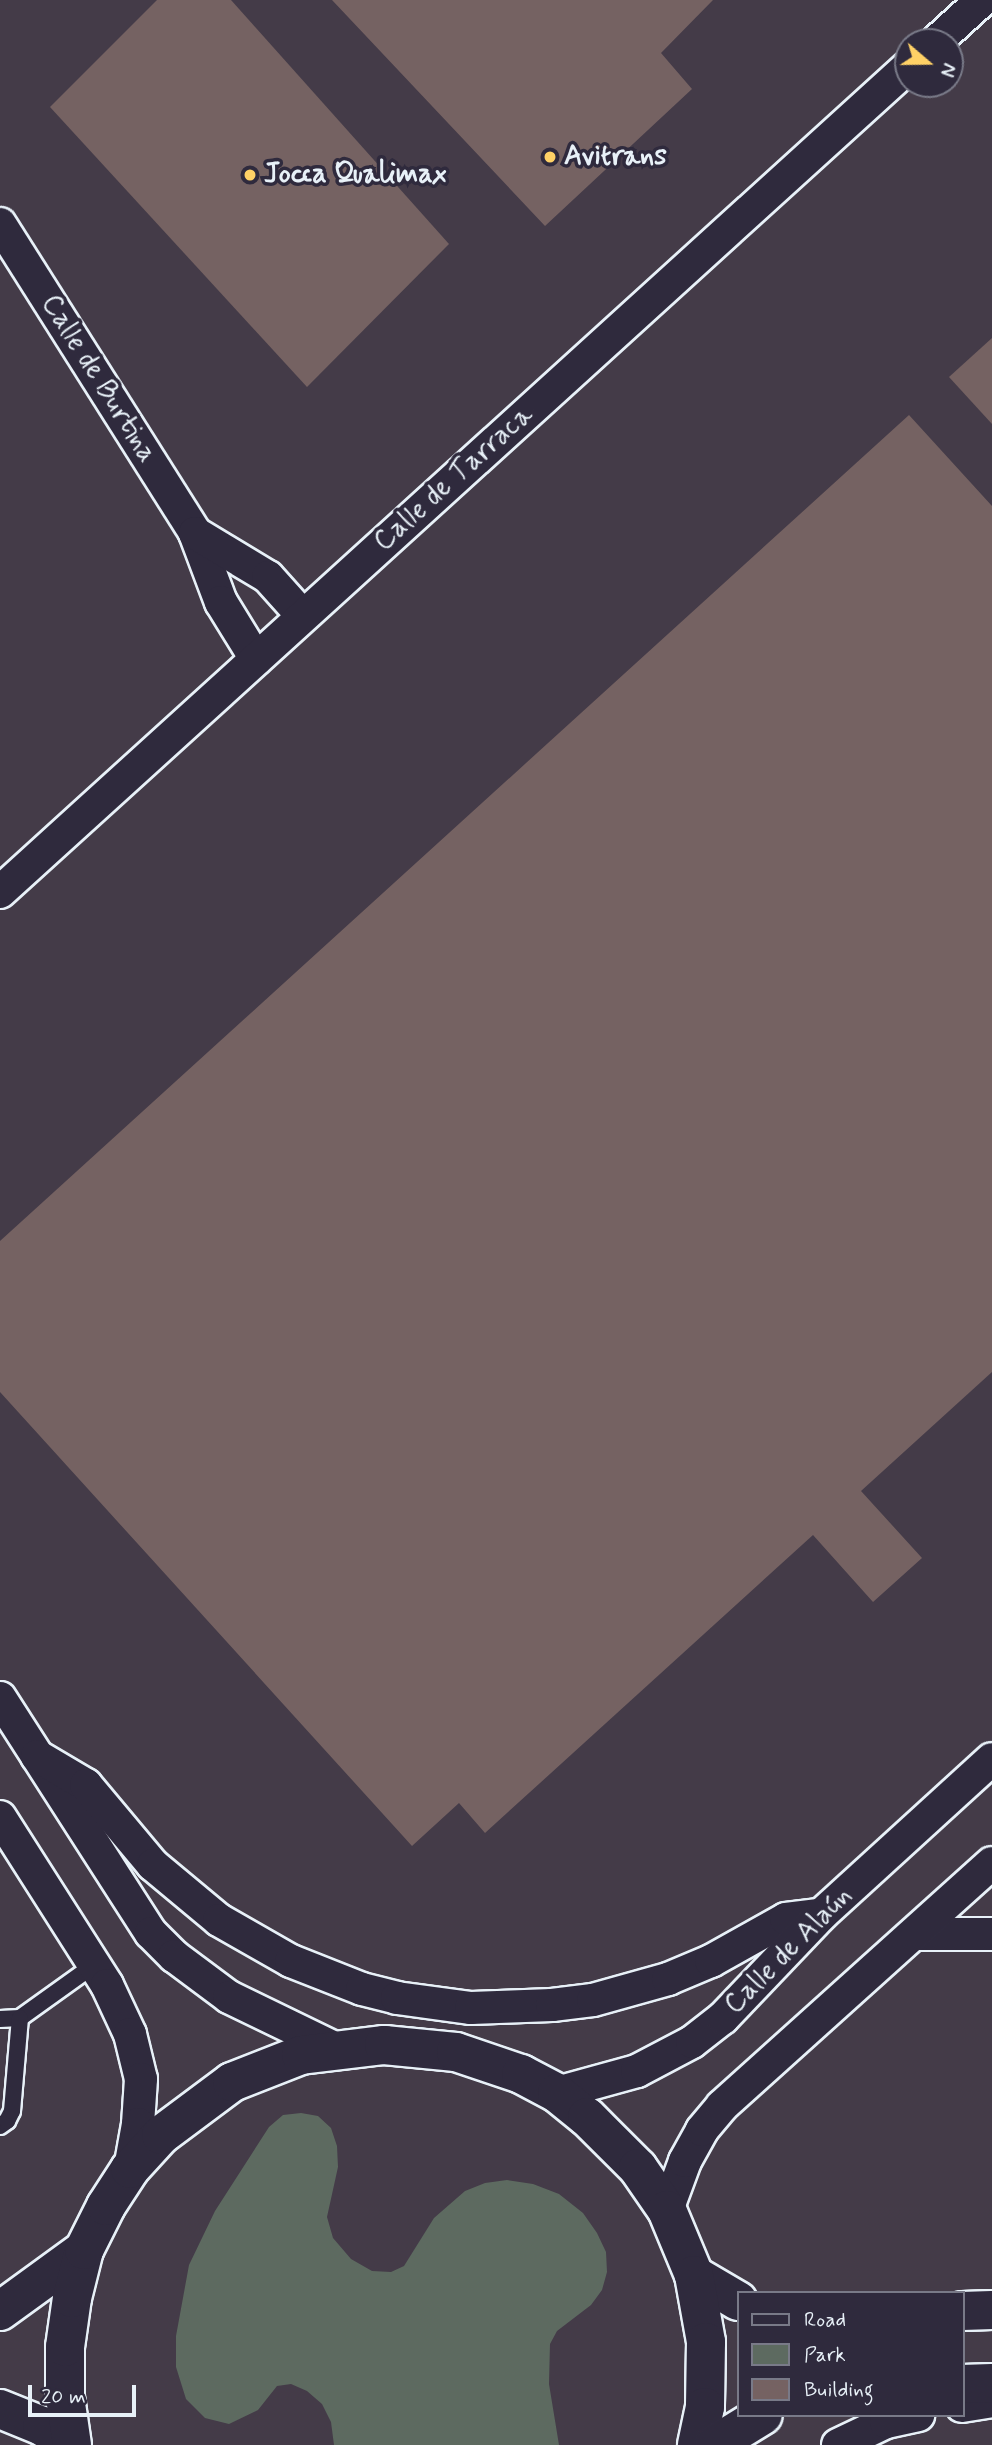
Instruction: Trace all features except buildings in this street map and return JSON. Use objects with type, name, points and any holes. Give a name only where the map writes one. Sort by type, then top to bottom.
[{"type":"main road","points":[[72,2445],[65,2397],[65,2347],[84,2250],[106,2206],[130,2169],[161,2135],[232,2082],[267,2066],[336,2049],[384,2045],[456,2052],[522,2074],[557,2093],[622,2149],[667,2210],[694,2275],[706,2342],[705,2407],[697,2445]]},
{"type":"main road","points":[[0,2311],[84,2250]]},
{"type":"main road","points":[[694,2275],[736,2300]]},
{"type":"main road","points":[[964,2311],[992,2309]]},
{"type":"main road","points":[[964,2384],[992,2383]]},
{"type":"main road","points":[[0,2409],[42,2426],[72,2445]]},
{"type":"main road","points":[[715,2445],[760,2417]]},
{"type":"street","points":[[951,28],[982,0]]},
{"type":"street","name":"Calle de Tarraca","points":[[0,892],[894,80]]},
{"type":"street","name":"Calle de Burtina","points":[[0,224],[195,533],[220,602],[256,659]]},
{"type":"street","name":"Calle de Burtina","points":[[195,533],[268,577],[303,616]]},
{"type":"street","points":[[0,1698],[128,1901],[174,1956],[229,1997],[336,2049]]},
{"type":"street","points":[[37,1756],[86,1785],[153,1865],[219,1920],[291,1961],[362,1989],[397,1998],[471,2008],[552,2006],[593,2000],[668,1979],[710,1961],[786,1919],[821,1915]]},
{"type":"street","name":"Calle de Alaún","points":[[557,2093],[637,2071],[692,2042],[723,2018],[821,1915],[992,1759]]},
{"type":"street","points":[[0,1817],[94,1965],[130,2034],[141,2079],[138,2124],[130,2169]]},
{"type":"street","points":[[667,2210],[685,2161],[702,2130],[722,2106],[992,1863]]},
{"type":"street","points":[[914,1934],[992,1934]]},
{"type":"street","points":[[964,2406],[992,2402]]},
{"type":"street","points":[[838,2445],[887,2422],[909,2417]]},
{"type":"lane","points":[[0,2019],[20,2018],[94,1965]]},
{"type":"lane","points":[[0,2126],[7,2121],[12,2110],[20,2018]]},
{"type":"shaded area","points":[[0,0],[992,0],[992,2445],[0,2445]]},
{"type":"green space","points":[[301,2113],[318,2116],[331,2128],[337,2146],[338,2167],[327,2217],[333,2238],[351,2259],[372,2271],[391,2272],[404,2266],[434,2218],[465,2191],[485,2183],[507,2180],[533,2184],[559,2194],[583,2213],[606,2252],[607,2272],[602,2290],[591,2305],[557,2331],[550,2344],[549,2384],[559,2445],[334,2445],[331,2422],[322,2404],[307,2391],[291,2384],[277,2386],[258,2410],[229,2424],[205,2418],[186,2399],[176,2367],[176,2336],[189,2265],[215,2211],[269,2127],[283,2115]]},
{"type":"place","name":"Avitrans","points":[[550,157]]},
{"type":"place","name":"Jocca Qualimax","points":[[250,175]]}]
